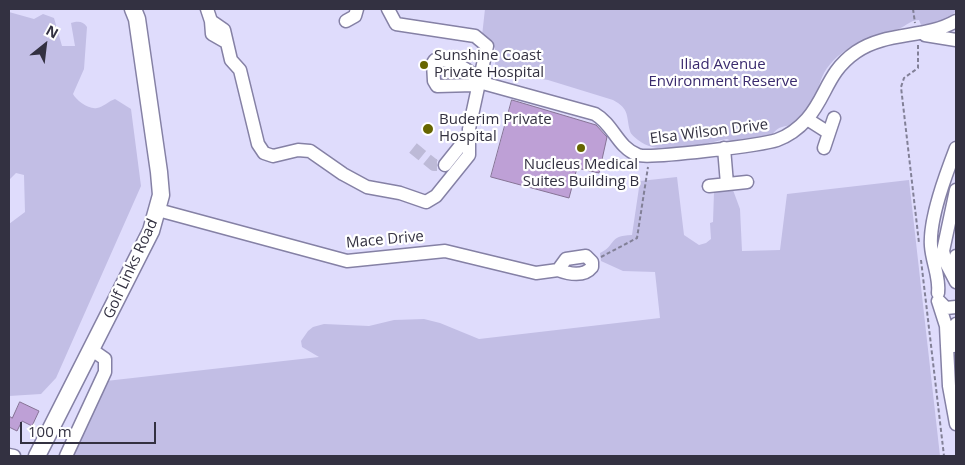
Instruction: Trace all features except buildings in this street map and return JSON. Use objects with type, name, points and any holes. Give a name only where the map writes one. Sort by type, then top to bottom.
[{"type":"main road","name":"Golf Links Road","points":[[37,456],[139,257],[158,210],[161,195],[158,164],[137,19],[133,9]]},
{"type":"street","points":[[346,21],[353,18],[357,9]]},
{"type":"street","points":[[209,15],[212,34],[226,42],[231,60],[241,73],[258,144],[267,155],[298,150],[310,151],[338,172],[367,187],[400,193],[426,202],[436,196],[467,158],[470,151],[469,135],[487,49],[482,40],[472,36],[400,25],[393,20],[388,9]]},
{"type":"street","name":"Elsa Wilson Drive","points":[[479,82],[596,114],[609,124],[621,145],[647,156],[724,148],[777,140],[793,131],[807,119],[832,75],[856,52],[880,41],[956,21]]},
{"type":"street","name":"Elsa Wilson Drive","points":[[918,32],[956,40]]},
{"type":"street","points":[[824,148],[834,118]]},
{"type":"street","points":[[807,119],[829,133]]},
{"type":"street","points":[[445,165],[455,155],[469,135]]},
{"type":"street","points":[[724,148],[727,184]]},
{"type":"street","points":[[956,148],[944,179],[931,239],[932,255],[939,283],[938,297],[946,326],[949,386],[956,424]]},
{"type":"street","points":[[709,186],[747,182]]},
{"type":"street","points":[[938,297],[946,283],[956,283],[946,263],[943,251],[956,190]]},
{"type":"street","name":"Mace Drive","points":[[158,210],[347,261],[445,251],[536,273],[558,270],[572,274],[586,272],[592,267],[592,262]]},
{"type":"street","points":[[956,256],[956,271]]},
{"type":"street","points":[[938,297],[946,308],[956,307]]},
{"type":"street","points":[[956,324],[954,344],[956,373]]},
{"type":"street","points":[[66,456],[105,372],[104,359],[92,350]]},
{"type":"street","points":[[9,455],[14,456]]},
{"type":"path","points":[[913,9],[918,32]]},
{"type":"path","points":[[592,262],[636,238],[647,156]]},
{"type":"green space","name":"Iliad Avenue Environment Reserve","points":[[485,9],[956,9],[956,11],[946,21],[921,25],[919,20],[916,20],[898,29],[865,39],[846,50],[830,64],[821,80],[814,103],[794,126],[782,127],[772,135],[734,142],[727,139],[669,149],[647,145],[633,136],[625,110],[613,100],[548,80],[517,75],[495,65],[495,48],[482,36]]},
{"type":"green space","points":[[9,12],[34,19],[43,14],[54,18],[62,46],[75,46],[71,23],[80,22],[87,27],[84,69],[73,94],[80,102],[90,108],[99,107],[115,99],[131,109],[141,186],[56,378],[41,394],[9,396],[9,224],[25,212],[24,175],[16,173],[9,180]]},
{"type":"green space","points":[[677,177],[684,235],[699,245],[711,239],[710,223],[713,222],[714,192],[733,190],[740,209],[742,251],[780,250],[787,194],[909,180],[940,456],[71,456],[106,381],[319,357],[302,347],[301,341],[313,327],[324,324],[369,326],[394,320],[424,319],[440,323],[479,339],[660,318],[655,272],[623,271],[601,261],[600,253],[609,247],[615,239],[632,235],[640,181]]},
{"type":"tunnel","points":[[413,148],[434,165],[445,165]]},
{"type":"place","name":"Sunshine Coast Private Hospital","points":[[424,65]]},
{"type":"place","name":"Buderim Private Hospital","points":[[428,129]]},
{"type":"place","name":"Nucleus Medical Suites Building B","points":[[581,148]]}]
